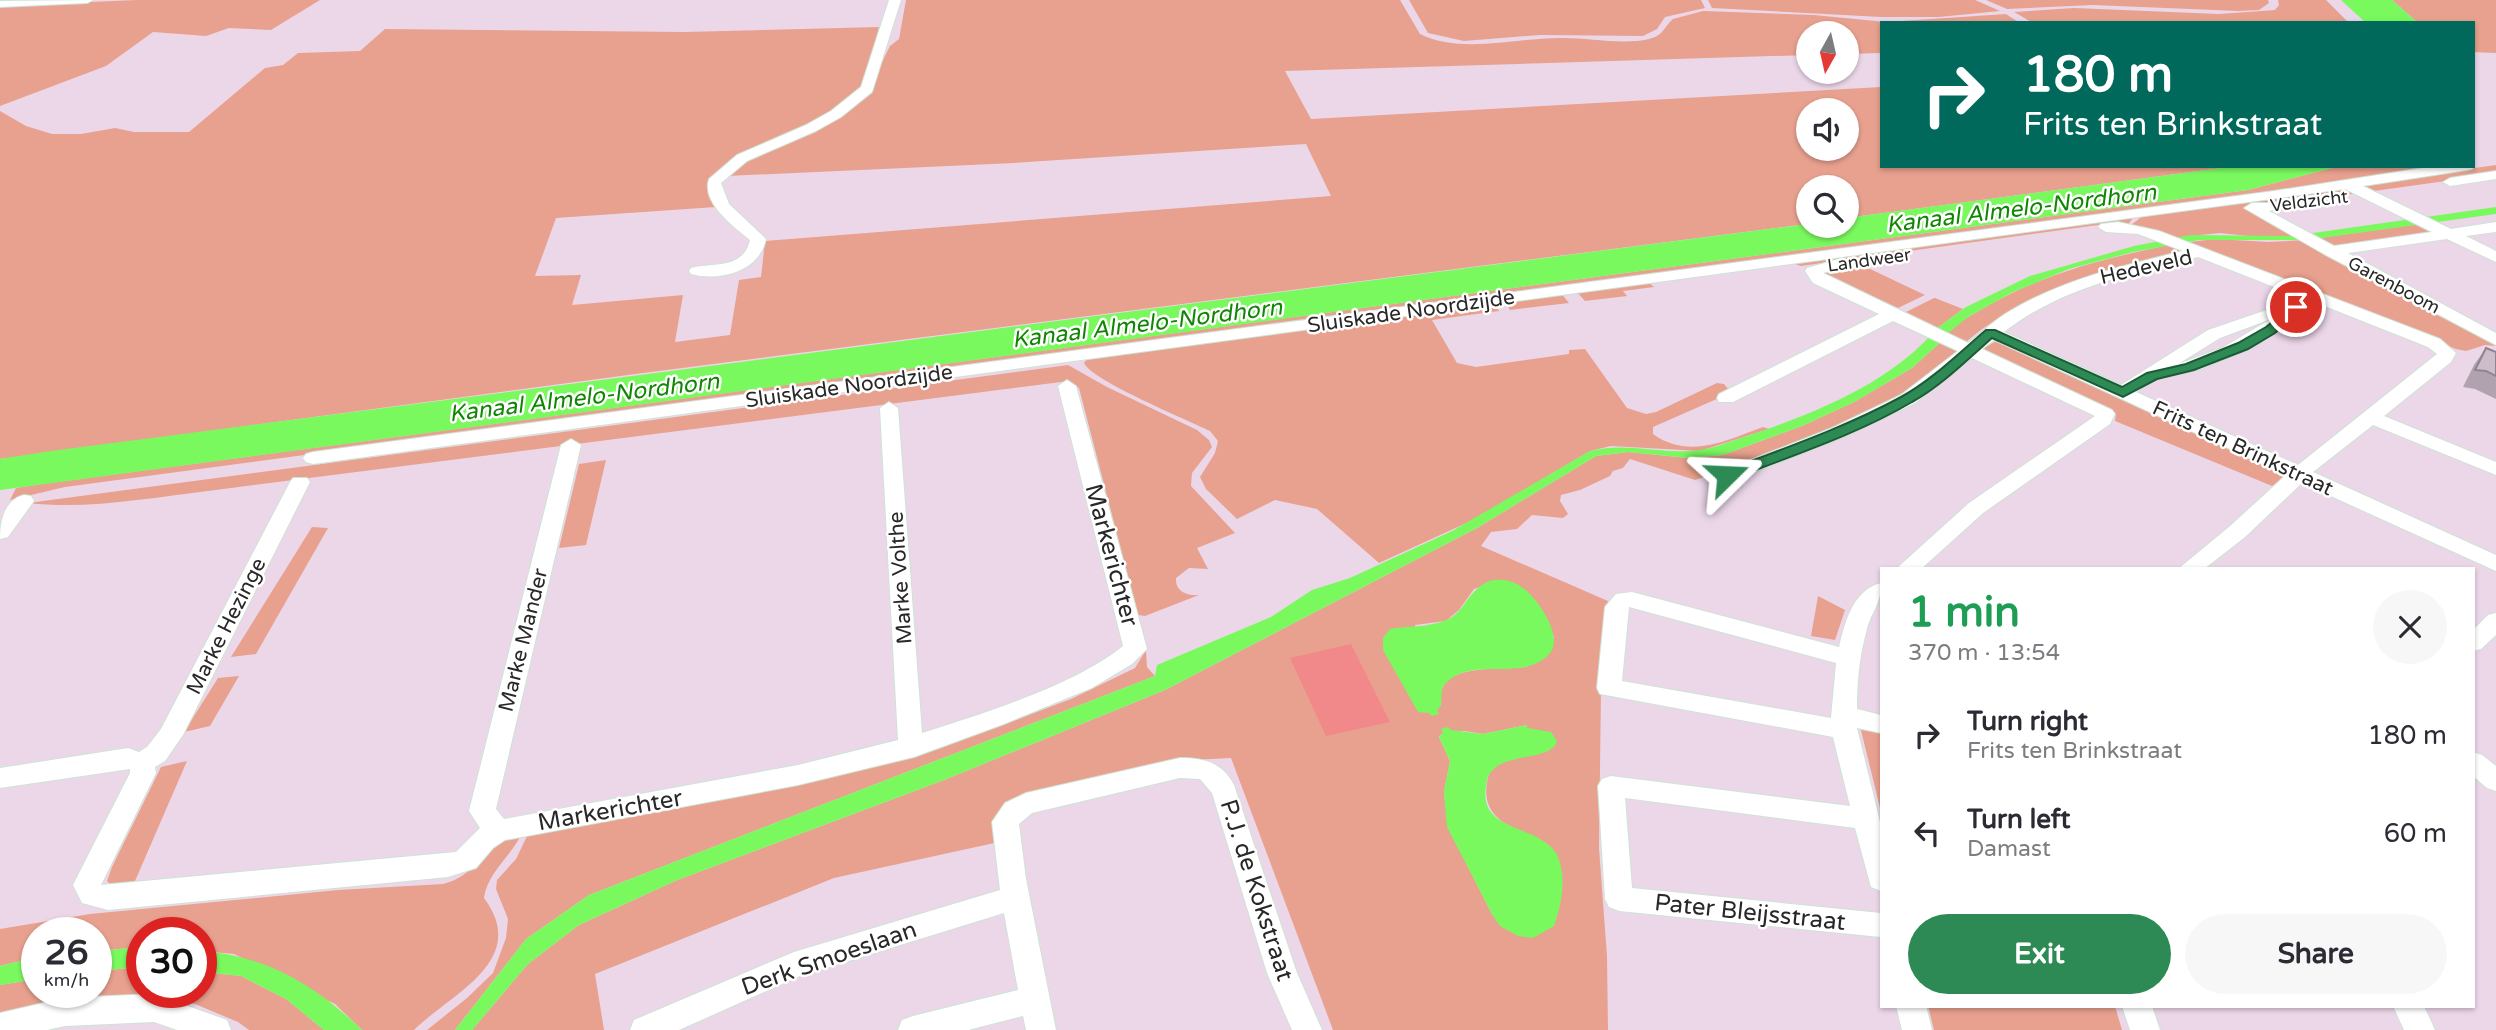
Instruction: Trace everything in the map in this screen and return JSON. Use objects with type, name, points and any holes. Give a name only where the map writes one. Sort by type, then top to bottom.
[{"type":"street","points":[[0,4],[87,0]]},
{"type":"street","points":[[698,271],[739,266],[753,257],[758,247],[758,239],[714,193],[713,182],[742,158],[811,128],[836,114],[867,89],[895,0]]},
{"type":"street","points":[[2475,166],[2496,162]]},
{"type":"street","name":"Sluiskade Noordzijde","points":[[313,458],[2238,200],[2453,168]]},
{"type":"street","name":"Veldzicht","points":[[2252,208],[2496,175]]},
{"type":"street","name":"Veldzicht","points":[[2345,183],[2496,257]]},
{"type":"street","name":"Veldzicht","points":[[2238,200],[2325,248]]},
{"type":"street","name":"Landweer","points":[[1893,314],[1819,279],[1813,271],[1823,266],[2118,226],[2152,234],[2190,249]]},
{"type":"street","name":"Garenboom","points":[[2325,248],[2444,231],[2496,227]]},
{"type":"street","name":"Garenboom","points":[[2325,248],[2496,340]]},
{"type":"street","name":"Hedeveld","points":[[1727,475],[1839,432],[1908,399],[1948,370],[1990,332],[2015,315],[2066,289],[2190,249],[2434,343],[2447,353],[2445,358],[2299,474],[2237,532],[2192,567]]},
{"type":"street","points":[[2123,392],[2152,376],[2190,368],[2243,346],[2270,330],[2296,307],[2315,298]]},
{"type":"street","points":[[1726,398],[1893,314],[2105,414],[2103,420],[1976,508],[1909,567]]},
{"type":"street","name":"Frits ten Brinkstraat","points":[[1990,332],[2496,564]]},
{"type":"street","name":"Markerichter","points":[[498,831],[765,782],[914,747],[1061,692],[1125,658],[1135,649],[1135,642],[1068,386]]},
{"type":"street","name":"Marke Volthe","points":[[889,408],[910,738],[914,747]]},
{"type":"street","points":[[2371,417],[2496,470]]},
{"type":"street","name":"Marke Mander","points":[[498,831],[482,811],[570,445]]},
{"type":"street","name":"Marke Hezinge","points":[[142,763],[156,754],[170,735],[300,482]]},
{"type":"street","points":[[0,532],[24,501]]},
{"type":"street","points":[[1880,591],[1860,614],[1849,657],[1844,723],[1880,876]]},
{"type":"street","points":[[1849,657],[1632,600],[1618,602],[1609,688],[1844,723],[1880,724]]},
{"type":"street","points":[[2475,641],[2496,621]]},
{"type":"street","points":[[0,778],[128,758],[142,763],[143,773],[87,885],[92,895],[108,898],[448,866],[466,860],[483,841],[498,831]]},
{"type":"street","points":[[2475,764],[2496,781]]},
{"type":"street","name":"P.J. de Kokstraat","points":[[1041,1030],[1005,822],[1014,810],[1026,804],[1180,768],[1203,768],[1219,780],[1225,793],[1282,973],[1307,1030]]},
{"type":"street","name":"Pater Bleijsstraat","points":[[1866,819],[1611,786],[1619,899],[1880,925]]},
{"type":"street","name":"Derk Smoeslaan","points":[[651,1027],[794,965],[1016,897]]},
{"type":"street","points":[[913,1030],[1035,999]]},
{"type":"street","points":[[0,1027],[65,1012],[154,1008],[216,1030]]},
{"type":"street","points":[[1912,1008],[1917,1030]]},
{"type":"street","points":[[2138,1008],[2145,1030]]},
{"type":"street","points":[[2409,1008],[2420,1030]]},
{"type":"shaded area","points":[[136,0],[320,0],[271,30],[229,28],[206,36],[153,32],[106,66],[0,106],[0,6]]},
{"type":"shaded area","points":[[906,0],[1400,0],[1420,34],[1437,40],[1472,44],[1545,38],[1639,41],[1657,36],[1673,19],[1703,11],[1814,15],[1880,21],[1880,53],[1859,54],[1859,21],[1796,21],[1796,55],[1285,71],[1311,119],[1880,87],[1880,168],[2221,168],[1859,216],[1859,175],[1796,175],[1796,226],[628,375],[0,459],[0,111],[26,126],[52,134],[81,134],[115,128],[134,132],[189,132],[265,68],[283,65],[298,53],[360,51],[385,29],[685,32],[879,27],[863,85],[854,97],[809,125],[763,146],[708,188],[709,196],[716,207],[556,218],[535,276],[581,275],[572,305],[683,295],[675,342],[730,335],[739,280],[761,277],[765,241],[1331,196],[1306,144],[1014,163],[726,176],[741,164],[838,116],[878,70],[890,46],[899,39]]},
{"type":"shaded area","points":[[1409,0],[1701,0],[1705,8],[1665,17],[1657,29],[1643,36],[1540,35],[1464,41],[1428,33]]},
{"type":"shaded area","points":[[1708,0],[1975,0],[2000,11],[1939,17],[1881,17],[1712,8]]},
{"type":"shaded area","points":[[1986,0],[2268,0],[2269,3],[2259,10],[2238,11],[2093,5],[2007,9]]},
{"type":"shaded area","points":[[2278,0],[2326,0],[2347,21],[2030,21],[2014,12],[2074,8],[2219,14],[2275,10],[2279,5]]},
{"type":"shaded area","points":[[2392,0],[2496,0],[2496,53],[2475,52],[2475,21],[2416,21]]},
{"type":"shaded area","points":[[2006,14],[2017,21],[1901,21]]},
{"type":"shaded area","points":[[2496,165],[2496,174],[2251,208],[2298,235],[2267,238],[2220,233],[2171,238],[2131,225],[2144,215]]},
{"type":"shaded area","points":[[2332,168],[2430,168],[2305,187],[65,487],[10,500],[16,488],[42,484],[2248,190]]},
{"type":"shaded area","points":[[2134,216],[2128,225],[2098,225],[1801,266],[1792,263]]},
{"type":"shaded area","points":[[2425,223],[2434,231],[2331,247],[2313,239]]},
{"type":"shaded area","points":[[2215,239],[2269,242],[2306,240],[2496,346],[2485,345],[2466,351],[2456,349],[2181,243]]},
{"type":"shaded area","points":[[2174,244],[2188,250],[2129,265],[2044,294],[2017,307],[1967,341],[1947,334],[1953,327],[2000,299],[2048,278],[2097,262]]},
{"type":"shaded area","points":[[1875,262],[1866,267],[1925,295],[1898,308],[1821,274],[1827,269]]},
{"type":"shaded area","points":[[1647,281],[1654,287],[1623,291],[1627,296],[1585,301],[1575,290]]},
{"type":"shaded area","points":[[1561,293],[1569,303],[1510,310],[1504,300]]},
{"type":"shaded area","points":[[1934,298],[1963,309],[1936,329],[1906,312]]},
{"type":"shaded area","points":[[1493,302],[1499,311],[1432,320],[1457,363],[1476,367],[1569,354],[1569,350],[1585,349],[1627,408],[1646,414],[1656,412],[1717,383],[1724,384],[1729,390],[1719,398],[1653,427],[1653,434],[1667,442],[1694,447],[1722,442],[1763,427],[1769,429],[1700,451],[1611,446],[1590,451],[1473,520],[1379,563],[1317,509],[1275,500],[1237,519],[1206,489],[1200,477],[1215,453],[1218,441],[1210,431],[1122,390],[1091,371],[1084,363],[1087,359]]},
{"type":"shaded area","points":[[1943,340],[1959,348],[1920,383],[1858,418],[1764,457],[1695,480],[1630,459],[1623,468],[1613,471],[1610,476],[1580,490],[1561,495],[1560,501],[1568,514],[1563,518],[1532,515],[1517,529],[1491,532],[1481,546],[1608,601],[1601,690],[1599,848],[1607,956],[1608,1030],[1333,1030],[1231,758],[1191,760],[1024,797],[999,842],[834,878],[595,974],[604,1030],[472,1030],[528,964],[579,925],[675,881],[944,780],[1165,690],[1477,528],[1596,456],[1628,452],[1688,458],[1723,455],[1802,426],[1854,402],[1912,368]],"holes":[[[1502,580],[1521,588],[1536,601],[1554,638],[1526,667],[1485,669],[1458,675],[1448,681],[1442,691],[1441,705],[1435,708],[1415,625],[1446,621],[1459,610],[1474,589]],[[1527,725],[1527,728],[1541,732],[1550,750],[1510,760],[1495,767],[1488,777],[1486,795],[1489,805],[1501,820],[1540,839],[1493,916],[1448,827],[1444,792],[1450,761],[1439,737],[1443,733],[1464,731],[1483,734]]]},
{"type":"shaded area","points":[[1998,340],[2279,470],[2283,476],[2280,482],[2272,486],[2115,421],[2116,414],[1984,348]]},
{"type":"shaded area","points":[[1068,365],[1197,430],[1209,440],[1212,447],[1192,473],[1191,486],[1235,533],[1197,548],[1208,569],[1189,568],[1176,578],[1180,590],[1199,595],[1145,616],[1138,615],[1079,388],[1069,381],[140,500],[72,505],[28,503]]},
{"type":"shaded area","points":[[606,460],[586,545],[559,548],[579,464]]},
{"type":"shaded area","points":[[312,527],[328,528],[256,654],[231,657]]},
{"type":"shaded area","points":[[1818,596],[1845,610],[1835,640],[1811,636]]},
{"type":"shaded area","points":[[1351,644],[1390,722],[1326,736],[1290,658]]},
{"type":"shaded area","points":[[1146,650],[1147,667],[1155,676],[589,895],[526,939],[455,1030],[427,1030],[493,973],[506,938],[508,919],[496,889],[497,880],[516,859],[529,832],[900,760],[941,748],[1071,699],[1135,668]]},
{"type":"shaded area","points":[[239,676],[210,726],[184,732],[218,678]]},
{"type":"shaded area","points":[[1860,726],[1880,730],[1880,808]]},
{"type":"shaded area","points":[[187,761],[132,888],[112,886],[107,881],[112,867],[161,767]]},
{"type":"shaded area","points":[[520,837],[489,881],[484,898],[496,920],[498,940],[492,958],[464,989],[414,1030],[362,1030],[335,1004],[234,954],[217,952],[217,917],[126,917],[126,948],[112,950],[112,917],[72,917],[338,890],[443,884],[465,874],[489,851],[508,840]]},
{"type":"shaded area","points":[[21,926],[21,961],[0,966],[0,929]]},
{"type":"shaded area","points":[[126,968],[126,1003],[112,1004],[112,970]]},
{"type":"shaded area","points":[[217,974],[241,976],[286,999],[324,1030],[249,1030],[238,1022],[205,1008],[217,1008]]},
{"type":"shaded area","points":[[21,982],[21,1008],[66,1008],[0,1014],[0,985]]},
{"type":"shaded area","points":[[1928,1008],[2116,1008],[2122,1030],[1934,1030]]},
{"type":"water","points":[[2341,0],[2392,0],[2416,21],[2364,21]]},
{"type":"water","name":"Kanaal Almelo-Nordhorn","points":[[2221,168],[2332,168],[2248,190],[0,490],[0,459],[1796,226],[1796,238],[1859,238],[1859,216]]},
{"type":"water","points":[[2496,207],[2496,214],[2306,240],[2199,240],[2133,252],[2069,269],[2011,293],[1968,317],[1947,334],[1936,329],[1966,307],[2030,276],[2134,246],[2191,235],[2292,236]]},
{"type":"water","points":[[1931,335],[1943,340],[1912,368],[1854,402],[1802,426],[1723,455],[1688,458],[1628,452],[1596,456],[1477,528],[1165,690],[944,780],[675,881],[579,925],[528,964],[472,1030],[455,1030],[526,939],[589,895],[1155,676],[1157,665],[1271,617],[1312,590],[1350,578],[1452,531],[1590,451],[1616,447],[1678,451],[1706,449],[1821,408],[1892,369]]},
{"type":"water","points":[[1493,580],[1516,584],[1535,600],[1547,618],[1554,637],[1550,653],[1539,662],[1525,667],[1480,670],[1453,677],[1442,688],[1441,705],[1437,711],[1439,714],[1432,716],[1418,712],[1383,650],[1383,638],[1390,629],[1431,624],[1451,618],[1477,588]]},
{"type":"water","points":[[1527,725],[1527,728],[1551,732],[1557,741],[1555,746],[1540,754],[1497,766],[1488,777],[1486,802],[1492,813],[1502,821],[1551,846],[1558,857],[1563,883],[1557,918],[1554,926],[1533,938],[1518,936],[1500,926],[1447,827],[1444,792],[1450,761],[1439,737],[1443,733],[1441,729],[1448,727],[1451,730],[1483,734]]},
{"type":"water","points":[[126,948],[126,968],[112,970],[112,950]]},
{"type":"water","points":[[217,953],[269,966],[289,976],[326,999],[362,1030],[324,1030],[286,999],[241,976],[217,974]]},
{"type":"water","points":[[21,961],[21,982],[0,985],[0,966]]},
{"type":"building","points":[[2486,348],[2496,352],[2496,376],[2475,370]]},
{"type":"route","points":[[1727,475],[1839,432],[1908,399],[1948,370],[1990,332],[2123,392],[2152,376],[2190,368],[2243,346],[2270,330],[2296,307]]}]
